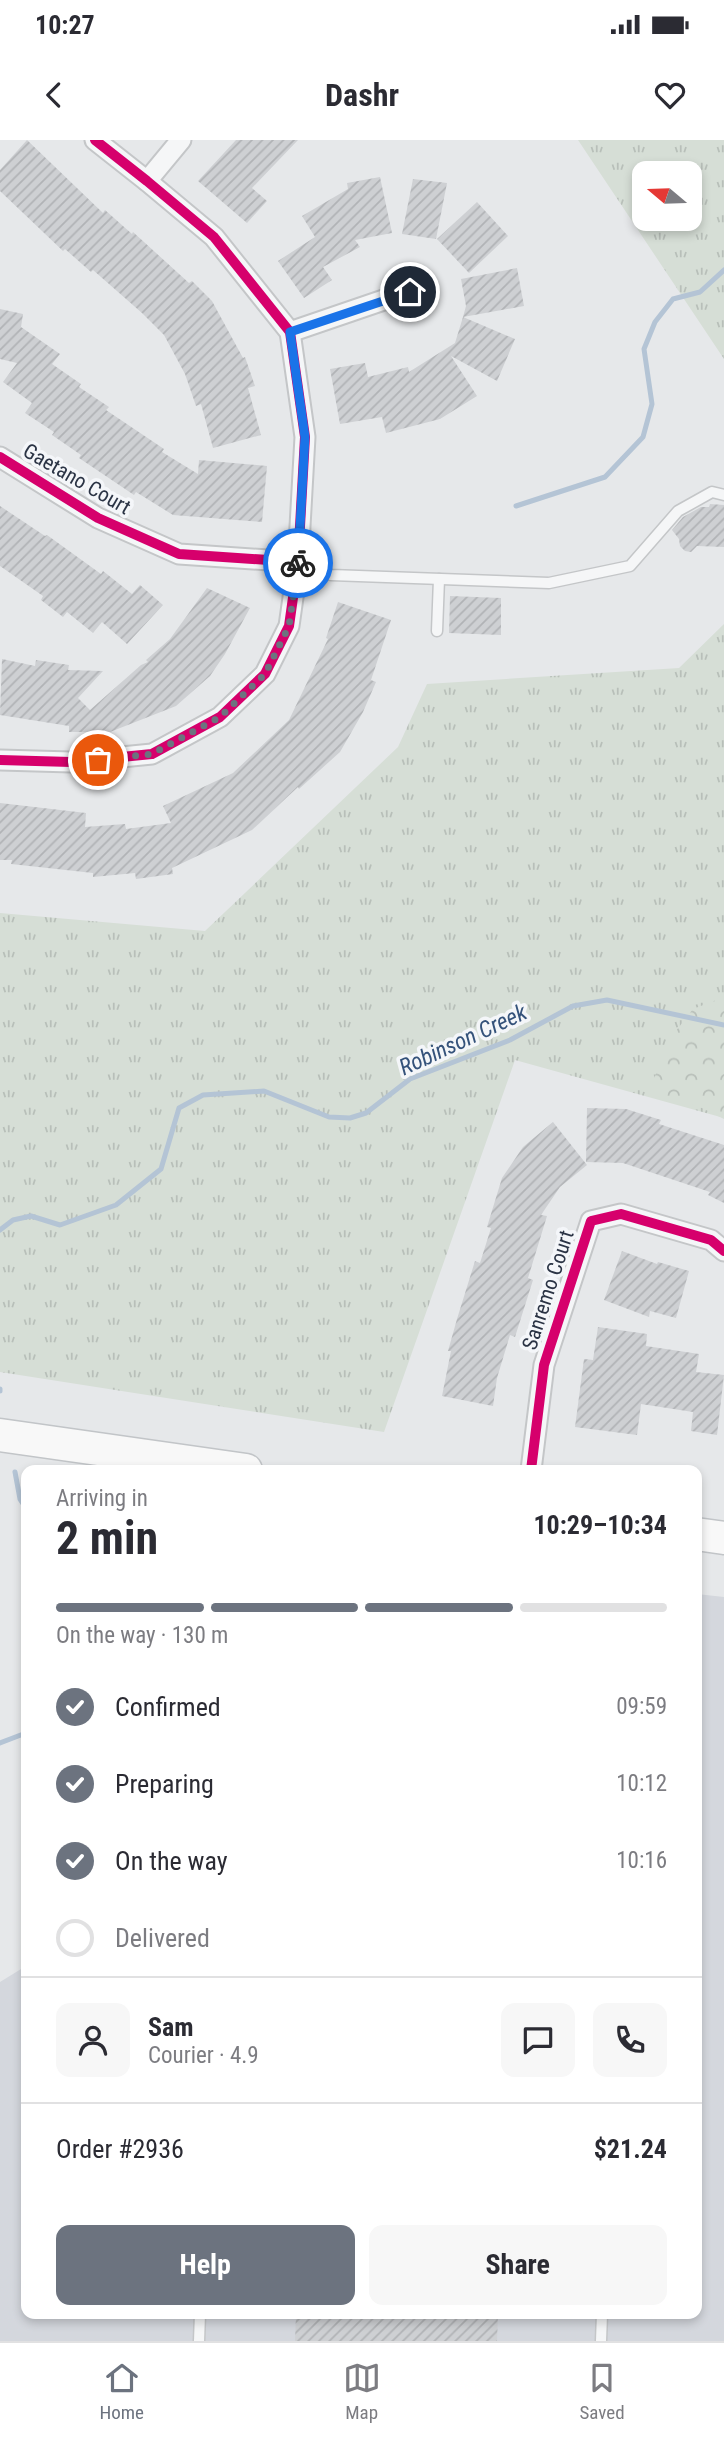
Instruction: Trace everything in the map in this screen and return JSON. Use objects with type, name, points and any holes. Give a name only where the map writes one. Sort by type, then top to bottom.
[{"type":"main road","points":[[0,1435],[211,1465]]},
{"type":"main road","points":[[702,1535],[724,1538]]},
{"type":"street","points":[[0,760],[71,762],[152,754],[220,717],[265,674],[289,626],[298,562],[305,437],[290,332],[214,237],[95,140]]},
{"type":"street","points":[[148,181],[181,140]]},
{"type":"street","points":[[290,332],[410,292]]},
{"type":"street","name":"Gaetano Court","points":[[0,457],[98,518],[179,554],[298,562]]},
{"type":"street","name":"Sanremo Court","points":[[532,1465],[544,1365],[591,1221],[621,1214],[710,1240],[724,1251]]},
{"type":"lane","points":[[298,562],[331,575],[549,583],[630,566],[678,512],[712,492],[724,495]]},
{"type":"lane","points":[[436,631],[439,579]]},
{"type":"lane","points":[[200,2319],[200,2341]]},
{"type":"lane","points":[[601,2341],[602,2319]]},
{"type":"shaded area","points":[[702,1595],[724,1597],[724,2341],[0,2341],[0,1982],[21,1969],[21,2319],[702,2319]]},
{"type":"green space","points":[[578,140],[724,140],[724,359],[639,231],[702,231],[702,161],[632,161],[632,221]]},
{"type":"green space","points":[[724,624],[724,1118],[515,1060],[384,1432],[0,1372],[0,913],[205,931],[398,747],[427,684],[679,668]]},
{"type":"green space","points":[[724,997],[724,1119],[698,1106],[649,1090],[672,1036],[693,1009]]},
{"type":"building","points":[[27,140],[103,213],[105,210],[132,234],[133,232],[212,301],[243,358],[245,357],[255,386],[248,388],[261,435],[213,448],[201,404],[196,406],[185,374],[164,335],[93,270],[91,272],[65,249],[63,251],[0,191],[0,170]]},
{"type":"building","points":[[236,140],[298,140],[252,188],[267,201],[247,223],[198,181]]},
{"type":"building","points":[[380,177],[392,233],[355,240],[360,247],[323,267],[332,280],[304,298],[278,261],[315,237],[302,216],[348,189],[347,183]]},
{"type":"building","points":[[413,179],[447,183],[436,239],[402,234]]},
{"type":"building","points":[[477,202],[508,236],[469,273],[437,239]]},
{"type":"building","points":[[517,268],[524,306],[463,317],[466,306],[461,279]]},
{"type":"building","points":[[0,309],[23,314],[21,327],[60,354],[52,364],[81,384],[79,387],[109,407],[106,410],[164,449],[162,452],[198,474],[199,460],[267,466],[262,522],[173,515],[136,492],[134,495],[79,458],[81,455],[52,435],[54,432],[25,413],[32,403],[3,382],[17,363],[0,359]]},
{"type":"building","points":[[463,317],[515,339],[497,381],[451,356],[477,396],[440,419],[386,433],[382,417],[340,424],[330,369],[365,363],[368,377],[408,367],[409,372],[455,343]]},
{"type":"building","points":[[710,504],[724,505],[724,547],[697,546],[691,552],[685,551],[672,530],[683,517],[701,507],[709,507]]},
{"type":"building","points":[[0,506],[47,535],[101,574],[103,571],[132,594],[140,585],[163,605],[127,644],[102,622],[93,633],[67,612],[63,617],[41,600],[43,596],[0,566]]},
{"type":"building","points":[[207,588],[250,608],[210,676],[176,706],[110,732],[69,732],[69,726],[0,715],[2,659],[35,666],[36,660],[69,665],[68,670],[103,671],[78,698],[90,710],[141,665],[148,662],[146,660],[170,639]]},
{"type":"building","points":[[450,596],[501,598],[501,635],[449,633]]},
{"type":"building","points":[[338,602],[391,620],[371,680],[376,682],[363,712],[340,752],[252,830],[172,868],[173,874],[136,879],[135,873],[93,877],[93,873],[11,864],[12,860],[0,860],[0,803],[86,813],[85,827],[125,824],[126,829],[171,823],[163,806],[233,773],[289,720],[328,639],[326,638]]},
{"type":"building","points":[[587,1108],[626,1109],[661,1120],[659,1124],[724,1145],[724,1203],[708,1195],[710,1192],[623,1163],[586,1162]]},
{"type":"building","points":[[553,1122],[587,1165],[560,1187],[541,1215],[547,1216],[528,1278],[533,1280],[515,1337],[510,1335],[497,1378],[493,1406],[442,1396],[451,1351],[448,1351],[475,1261],[480,1263],[491,1228],[487,1227],[502,1178],[523,1147]]},
{"type":"building","points":[[622,1251],[657,1264],[658,1262],[689,1271],[676,1318],[650,1311],[649,1317],[604,1300]]},
{"type":"building","points":[[598,1327],[647,1334],[646,1346],[699,1354],[696,1372],[724,1375],[717,1435],[691,1431],[693,1412],[641,1404],[637,1435],[575,1427],[584,1359],[593,1360]]},
{"type":"building","points":[[296,2319],[498,2319],[497,2341],[295,2341]]},
{"type":"waterway","points":[[516,506],[605,477],[643,437],[652,404],[644,349],[655,322],[673,299],[700,292],[724,270]]},
{"type":"waterway","name":"Robinson Creek","points":[[0,1230],[13,1220],[31,1216],[60,1225],[116,1205],[161,1169],[179,1108],[203,1095],[264,1091],[329,1117],[350,1118],[366,1113],[410,1079],[510,1040],[573,1006],[607,1000],[724,1025]]},
{"type":"waterway","name":"Robinson Creek","points":[[15,1472],[21,1500]]},
{"type":"waterway","name":"Robinson Creek","points":[[0,1743],[21,1735]]},
{"type":"cycle path","points":[[0,760],[71,762],[152,754],[220,717],[265,674],[289,626],[298,562],[305,437],[290,332],[214,237],[95,140]]},
{"type":"cycle path","points":[[0,457],[98,518],[179,554],[298,562]]},
{"type":"cycle path","points":[[532,1465],[544,1365],[591,1221],[621,1214],[711,1240],[724,1251]]},
{"type":"way so far","points":[[98,760],[152,754],[220,717],[265,674],[289,626],[298,563]]},
{"type":"route","points":[[298,563],[305,437],[290,332],[410,292]]}]
